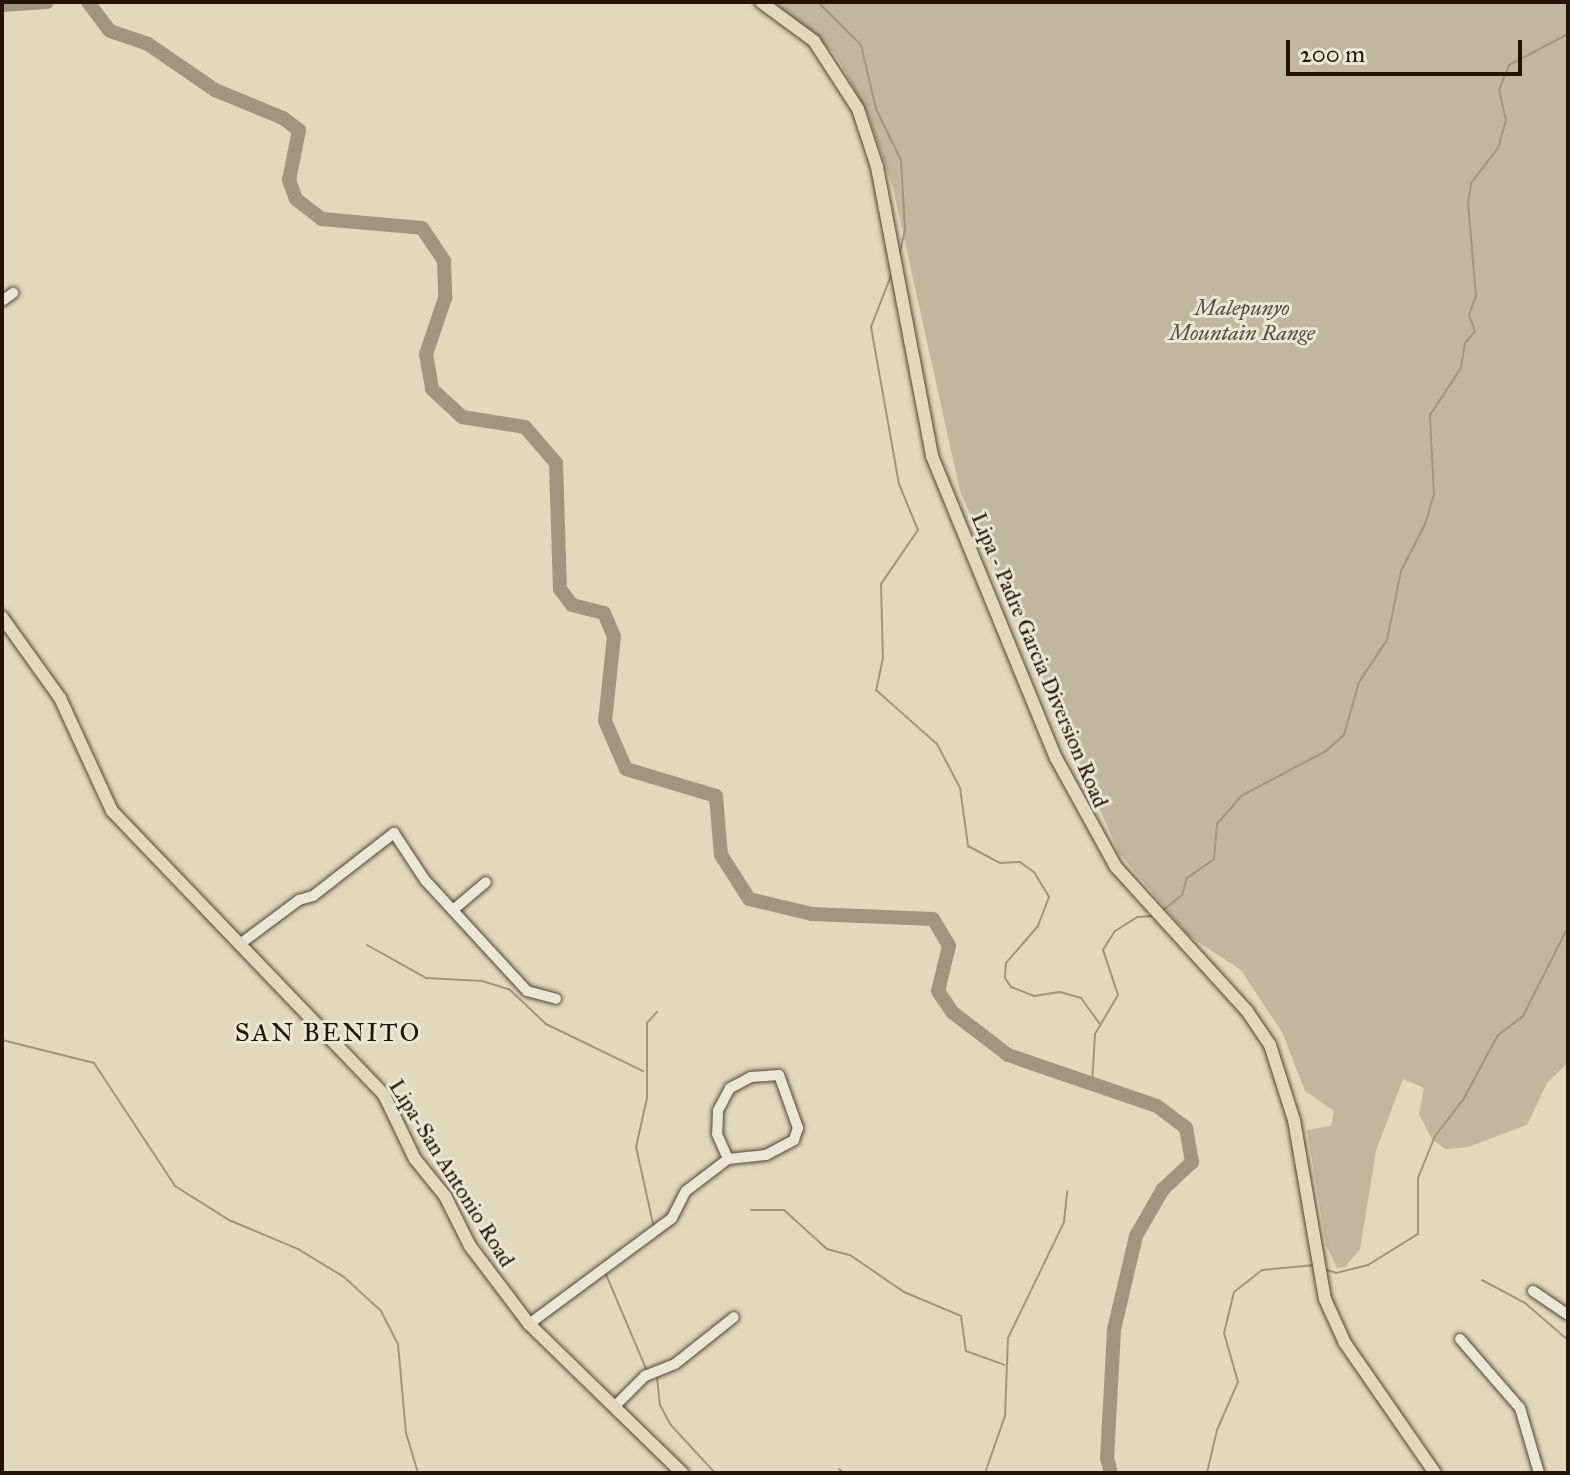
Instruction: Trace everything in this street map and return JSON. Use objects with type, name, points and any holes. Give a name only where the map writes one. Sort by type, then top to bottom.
[{"type":"main road","name":"Lipa - Padre Garcia Diversion Road","points":[[761,2],[814,41],[858,109],[877,167],[932,456],[1056,758],[1100,843],[1135,890],[1247,1011],[1270,1045],[1294,1120],[1325,1299],[1345,1343],[1435,1473]]},
{"type":"main road","name":"Lipa-San Antonio Road","points":[[2,617],[60,698],[112,811],[384,1095],[415,1159],[445,1196],[470,1246],[529,1324],[682,1473]]},
{"type":"street","points":[[2,301],[13,293]]},
{"type":"street","points":[[240,944],[299,900],[313,896],[394,833],[425,880],[527,991],[556,999]]},
{"type":"street","points":[[453,910],[486,882]]},
{"type":"street","points":[[529,1324],[672,1218],[686,1191],[728,1159],[766,1155],[794,1140],[798,1128],[779,1075],[751,1077],[730,1088],[718,1122],[728,1159]]},
{"type":"street","points":[[1533,1291],[1568,1315]]},
{"type":"street","points":[[615,1406],[645,1376],[675,1364],[734,1317]]},
{"type":"street","points":[[1460,1339],[1520,1408],[1539,1473]]},
{"type":"green space","name":"Malepunyo Mountain Range","points":[[774,2],[1568,2],[1568,1063],[1547,1083],[1527,1125],[1468,1147],[1445,1149],[1432,1139],[1419,1114],[1424,1088],[1403,1079],[1376,1151],[1360,1249],[1345,1267],[1337,1268],[1326,1245],[1307,1130],[1331,1126],[1334,1111],[1305,1091],[1282,1032],[1241,970],[1189,936],[1119,853],[960,491],[893,188],[868,114],[835,54]]},
{"type":"waterway","points":[[2,5],[47,2]]},
{"type":"waterway","points":[[88,2],[110,31],[148,44],[215,90],[283,118],[299,130],[289,180],[296,199],[322,219],[422,228],[444,261],[445,298],[426,354],[432,389],[462,417],[525,427],[556,463],[560,589],[572,605],[604,613],[614,636],[605,721],[626,769],[716,796],[721,855],[749,899],[812,914],[933,919],[949,946],[938,991],[952,1012],[1008,1055],[1157,1106],[1186,1128],[1192,1162],[1163,1189],[1136,1236],[1114,1330],[1107,1458],[1111,1473]]},
{"type":"waterway","points":[[818,2],[861,45],[876,109],[901,160],[905,230],[899,256]]},
{"type":"waterway","points":[[1161,912],[1182,895],[1187,878],[1214,859],[1217,824],[1241,796],[1326,751],[1344,735],[1359,682],[1387,640],[1401,571],[1425,524],[1434,495],[1430,415],[1461,368],[1465,343],[1475,331],[1469,315],[1476,296],[1468,203],[1471,183],[1498,148],[1506,120],[1499,90],[1509,65],[1568,34]]},
{"type":"waterway","points":[[892,273],[871,327],[899,484],[918,530],[881,584],[883,658],[876,690],[937,744],[960,788],[968,846],[1000,863],[1020,862],[1034,872],[1049,897],[1038,926],[1006,963],[1005,978],[1011,987],[1034,996],[1060,992],[1081,998],[1099,1023]]},
{"type":"waterway","points":[[1092,1085],[1095,1034],[1118,995],[1103,950],[1115,931],[1137,917],[1152,916]]},
{"type":"waterway","points":[[1324,1269],[1336,1273],[1368,1265],[1418,1234],[1418,1178],[1435,1136],[1463,1100],[1498,1035],[1523,1016],[1568,927]]},
{"type":"waterway","points":[[367,945],[426,978],[482,981],[509,989],[546,1024],[643,1071]]},
{"type":"waterway","points":[[654,1228],[636,1147],[647,1098],[647,1023],[657,1012]]},
{"type":"waterway","points":[[2,1040],[94,1063],[175,1186],[229,1220],[298,1249],[344,1277],[381,1311],[398,1344],[406,1433],[418,1473]]},
{"type":"waterway","points":[[985,1473],[1005,1416],[1008,1338],[1064,1222],[1067,1191]]},
{"type":"waterway","points":[[751,1210],[784,1210],[827,1249],[850,1255],[904,1292],[961,1316],[966,1351],[1005,1365]]},
{"type":"waterway","points":[[1207,1473],[1217,1430],[1238,1382],[1224,1333],[1234,1292],[1262,1270],[1315,1265]]},
{"type":"waterway","points":[[605,1272],[647,1371]]},
{"type":"waterway","points":[[1482,1280],[1525,1303],[1568,1340]]},
{"type":"waterway","points":[[657,1377],[660,1405],[670,1424],[715,1473]]},
{"type":"waterway","points":[[839,1469],[843,1473]]},
{"type":"district","name":"SAN BENITO","points":[[328,1033]]}]
